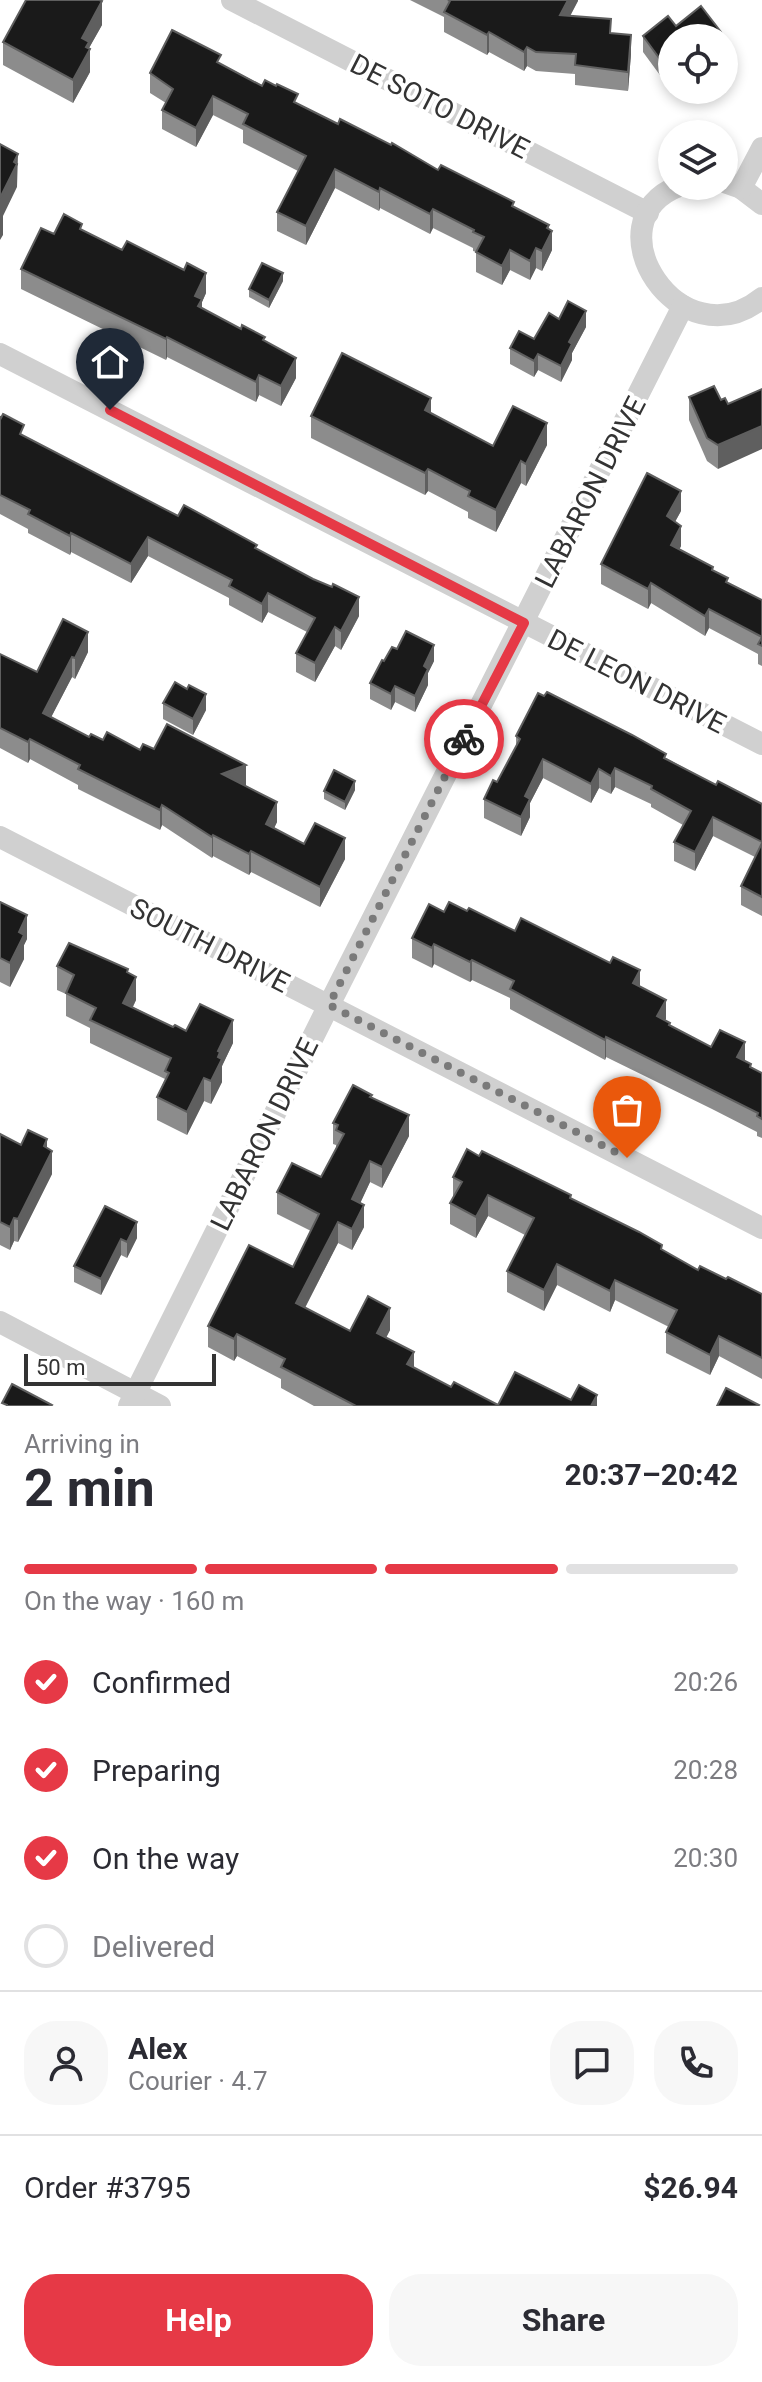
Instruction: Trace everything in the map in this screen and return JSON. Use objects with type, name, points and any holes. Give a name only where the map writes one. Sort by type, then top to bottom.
[{"type":"street","name":"DE SOTO DRIVE","points":[[232,0],[648,213]]},
{"type":"street","points":[[738,179],[762,148]]},
{"type":"street","points":[[738,188],[762,204]]},
{"type":"street","points":[[658,199],[648,213],[641,243],[648,269],[666,293],[683,306],[720,314],[737,312],[762,298]]},
{"type":"street","name":"LABARON DRIVE","points":[[132,1400],[683,306]]},
{"type":"street","name":"DE LEON DRIVE","points":[[0,354],[762,744]]},
{"type":"street","name":"SOUTH DRIVE","points":[[0,837],[762,1228]]},
{"type":"street","points":[[0,1322],[132,1400],[160,1406]]},
{"type":"building","points":[[26,0],[102,1],[82,38],[89,42],[86,47],[90,49],[73,80],[3,42]]},
{"type":"building","points":[[448,0],[568,0],[560,15],[611,19],[610,33],[631,35],[628,72],[575,65],[576,54],[536,52],[527,47],[524,52],[444,12]]},
{"type":"building","points":[[701,6],[715,24],[678,24]]},
{"type":"building","points":[[668,16],[674,24],[658,24]]},
{"type":"building","points":[[658,24],[658,56],[643,36]]},
{"type":"building","points":[[172,30],[221,55],[217,62],[262,86],[265,80],[277,84],[298,94],[294,102],[338,124],[340,119],[392,143],[438,170],[441,165],[514,202],[512,206],[549,225],[547,228],[552,231],[542,251],[536,248],[530,261],[510,250],[502,266],[476,252],[484,237],[474,230],[433,209],[430,214],[380,188],[379,192],[335,169],[306,226],[277,212],[306,156],[243,124],[248,114],[213,96],[196,128],[162,110],[173,89],[150,73]]},
{"type":"building","points":[[0,144],[18,154],[14,162],[17,164],[0,198]]},
{"type":"building","points":[[64,214],[82,224],[80,229],[122,250],[127,241],[184,270],[187,263],[206,273],[195,296],[202,299],[198,306],[241,329],[242,325],[265,337],[263,340],[296,358],[281,386],[259,375],[256,382],[21,269],[41,228],[54,234]]},
{"type":"building","points":[[262,263],[283,273],[269,300],[249,289]]},
{"type":"building","points":[[568,301],[586,311],[569,342],[572,344],[561,366],[538,354],[534,361],[510,348],[519,331],[534,339],[549,313],[559,319]]},
{"type":"building","points":[[342,353],[431,398],[425,410],[493,446],[513,406],[547,423],[526,464],[521,461],[496,510],[468,496],[470,491],[428,469],[425,473],[311,416]]},
{"type":"building","points":[[714,386],[721,400],[725,398],[728,404],[762,389],[762,426],[718,445],[707,438],[689,397]]},
{"type":"building","points":[[3,414],[24,425],[20,434],[178,516],[184,505],[313,579],[332,587],[333,584],[359,597],[341,631],[335,627],[315,663],[296,653],[315,618],[268,593],[262,604],[229,586],[232,580],[148,537],[131,564],[28,514],[30,510],[0,495],[0,417]]},
{"type":"building","points":[[647,473],[681,491],[667,516],[681,526],[671,545],[713,567],[712,570],[728,578],[726,582],[762,600],[762,637],[709,609],[705,616],[651,583],[648,589],[601,564]]},
{"type":"building","points":[[63,619],[88,632],[43,713],[89,737],[91,734],[103,740],[107,732],[140,750],[143,744],[154,749],[167,724],[246,765],[222,774],[277,802],[266,824],[304,844],[315,823],[345,838],[320,887],[251,851],[249,854],[212,837],[162,805],[160,810],[78,769],[80,765],[30,739],[28,742],[0,728],[0,654],[37,672]]},
{"type":"building","points":[[406,631],[434,645],[424,666],[428,669],[415,696],[395,686],[391,694],[370,683],[382,660],[392,647],[397,649]]},
{"type":"building","points":[[175,682],[206,694],[193,719],[163,703]]},
{"type":"building","points":[[547,692],[666,754],[664,758],[762,804],[762,842],[713,817],[695,852],[674,842],[691,811],[651,789],[652,786],[615,768],[611,776],[599,769],[591,784],[543,759],[525,796],[530,799],[521,817],[484,799],[493,780],[497,782],[520,739],[516,736],[538,693],[544,696]]},
{"type":"building","points":[[334,770],[355,781],[345,802],[324,791]]},
{"type":"building","points":[[762,843],[762,897],[741,886]]},
{"type":"building","points":[[0,902],[27,915],[19,932],[24,935],[10,963],[0,958]]},
{"type":"building","points":[[449,902],[467,911],[469,908],[515,931],[521,918],[610,963],[613,957],[640,970],[633,983],[666,1000],[657,1016],[669,1025],[711,1047],[720,1030],[745,1042],[737,1057],[762,1073],[762,1119],[757,1116],[758,1113],[606,1037],[605,1040],[510,989],[514,981],[472,960],[470,962],[434,944],[432,948],[412,938],[429,904],[444,912]]},
{"type":"building","points":[[69,943],[128,969],[127,972],[136,977],[123,1003],[173,1027],[175,1025],[186,1031],[200,1004],[233,1020],[218,1051],[218,1057],[222,1059],[211,1081],[204,1078],[187,1112],[157,1097],[169,1073],[165,1071],[171,1058],[90,1020],[96,1008],[66,993],[74,975],[57,966]]},
{"type":"building","points":[[353,1085],[372,1095],[370,1097],[409,1115],[382,1167],[370,1161],[352,1199],[364,1205],[352,1229],[338,1222],[296,1303],[350,1331],[368,1296],[390,1308],[377,1333],[414,1352],[407,1364],[451,1387],[454,1382],[498,1405],[515,1372],[571,1400],[579,1385],[597,1395],[591,1406],[356,1406],[281,1367],[285,1359],[237,1334],[234,1339],[208,1326],[249,1245],[293,1267],[319,1214],[277,1192],[292,1163],[321,1177],[344,1134],[336,1130],[338,1125],[333,1123]]},
{"type":"building","points":[[28,1130],[47,1139],[44,1146],[52,1151],[18,1219],[14,1218],[10,1227],[0,1222],[0,1134],[21,1145]]},
{"type":"building","points":[[467,1149],[479,1156],[482,1151],[571,1195],[570,1198],[662,1245],[661,1249],[698,1270],[700,1266],[762,1294],[762,1358],[719,1336],[710,1355],[666,1332],[677,1310],[615,1280],[610,1291],[557,1264],[544,1290],[507,1271],[534,1218],[488,1195],[476,1217],[450,1203],[462,1182],[453,1177]]},
{"type":"building","points":[[105,1206],[137,1222],[127,1242],[121,1239],[101,1279],[74,1266]]},
{"type":"building","points":[[12,1384],[52,1405],[7,1406],[2,1403]]},
{"type":"building","points":[[726,1388],[759,1405],[717,1406]]},
{"type":"way so far","points":[[464,739],[329,1005],[627,1158]]},
{"type":"route","points":[[110,410],[524,623],[464,739]]}]
